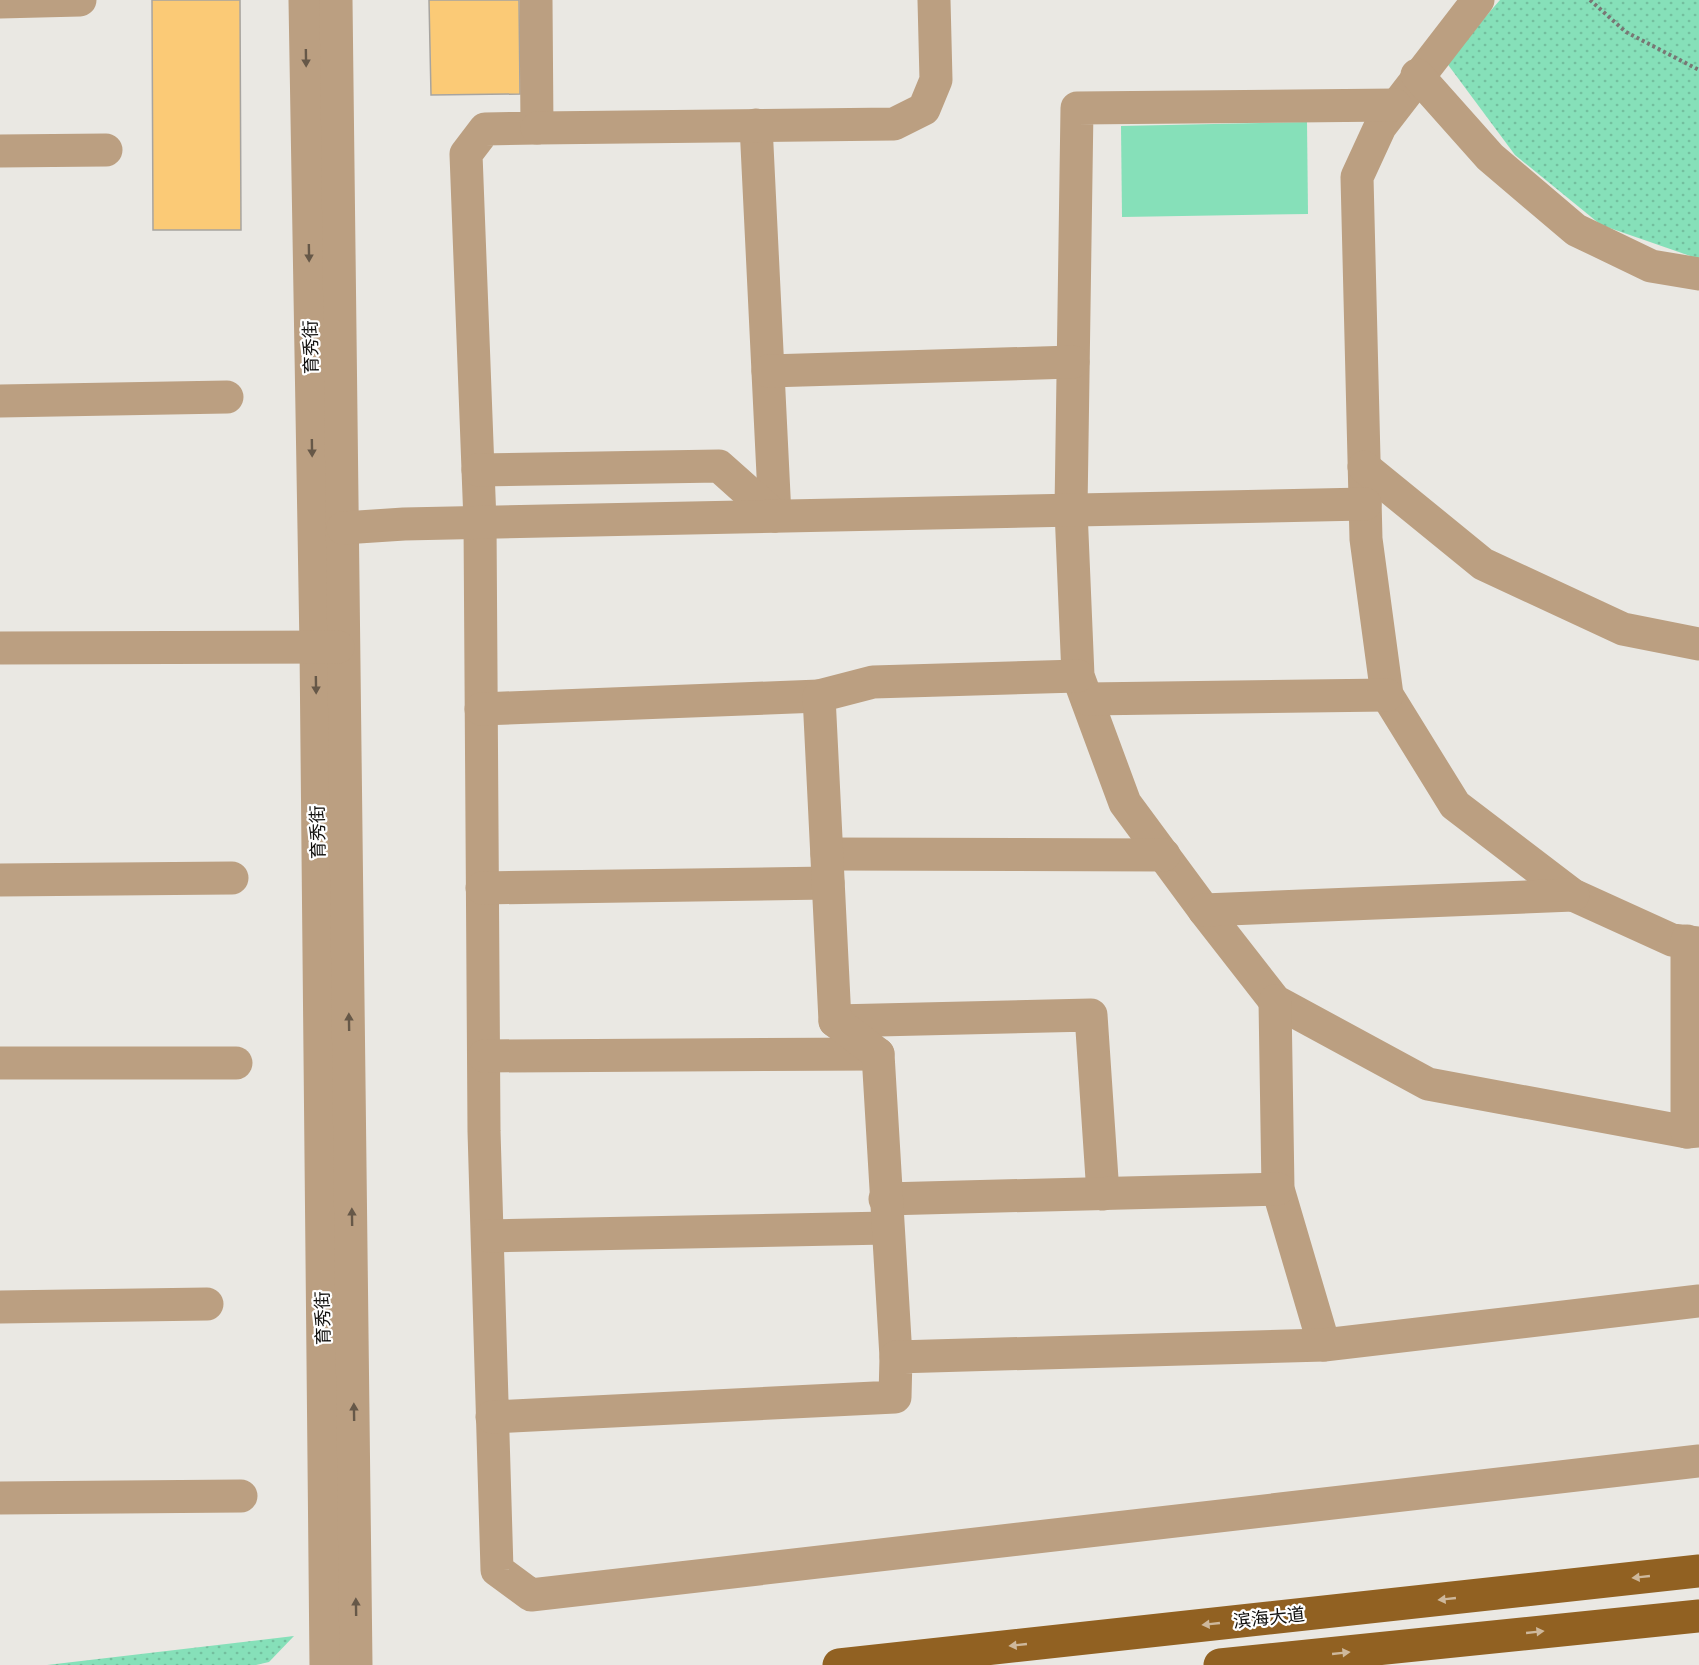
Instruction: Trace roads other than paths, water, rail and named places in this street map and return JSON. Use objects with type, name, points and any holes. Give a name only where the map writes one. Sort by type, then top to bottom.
[{"type":"main road","name":"滨海大道","points":[[838,1665],[1699,1571]]},
{"type":"main road","points":[[1220,1665],[1699,1616]]},
{"type":"street","points":[[0,2],[80,0]]},
{"type":"street","name":"育秀街","points":[[305,0],[331,647],[356,1665]]},
{"type":"street","name":"育秀街","points":[[326,1665],[331,647],[343,528],[336,0]]},
{"type":"street","points":[[536,0],[537,128]]},
{"type":"street","points":[[934,0],[936,80],[924,109],[894,124],[485,129],[466,154],[480,522],[484,1056],[497,1570],[531,1595],[1699,1461]]},
{"type":"street","points":[[1395,105],[1077,108],[1071,510],[1083,687],[1125,802],[1204,910],[1275,1001],[1428,1084],[1693,1132],[1693,942],[1672,940],[1573,895],[1455,806],[1387,695],[1366,539],[1357,177],[1380,127],[1465,3]]},
{"type":"street","points":[[1417,75],[1490,157],[1576,230],[1652,266],[1699,274]]},
{"type":"street","points":[[756,125],[775,516]]},
{"type":"street","points":[[0,151],[106,150]]},
{"type":"street","points":[[768,371],[1073,362]]},
{"type":"street","points":[[0,401],[227,397]]},
{"type":"street","points":[[478,470],[719,466],[775,516]]},
{"type":"street","points":[[1364,467],[1483,564],[1623,629],[1699,644]]},
{"type":"street","points":[[343,528],[480,522],[1365,504]]},
{"type":"street","points":[[0,648],[331,647]]},
{"type":"street","points":[[481,709],[819,696],[873,682],[1387,695]]},
{"type":"street","points":[[492,1417],[895,1397],[896,1357],[878,1054],[835,1021],[819,696]]},
{"type":"street","points":[[483,888],[827,868],[1164,855]]},
{"type":"street","points":[[0,880],[232,878]]},
{"type":"street","points":[[1204,910],[1573,895]]},
{"type":"street","points":[[1275,1001],[1278,1189],[1324,1345]]},
{"type":"street","points":[[835,1021],[1091,1015],[1103,1194]]},
{"type":"street","points":[[484,1056],[878,1054]]},
{"type":"street","points":[[0,1063],[236,1063]]},
{"type":"street","points":[[488,1236],[886,1214],[1103,1194],[1278,1189]]},
{"type":"street","points":[[896,1357],[1324,1345],[1699,1301]]},
{"type":"street","points":[[0,1307],[207,1305]]},
{"type":"street","points":[[0,1498],[241,1496]]}]
